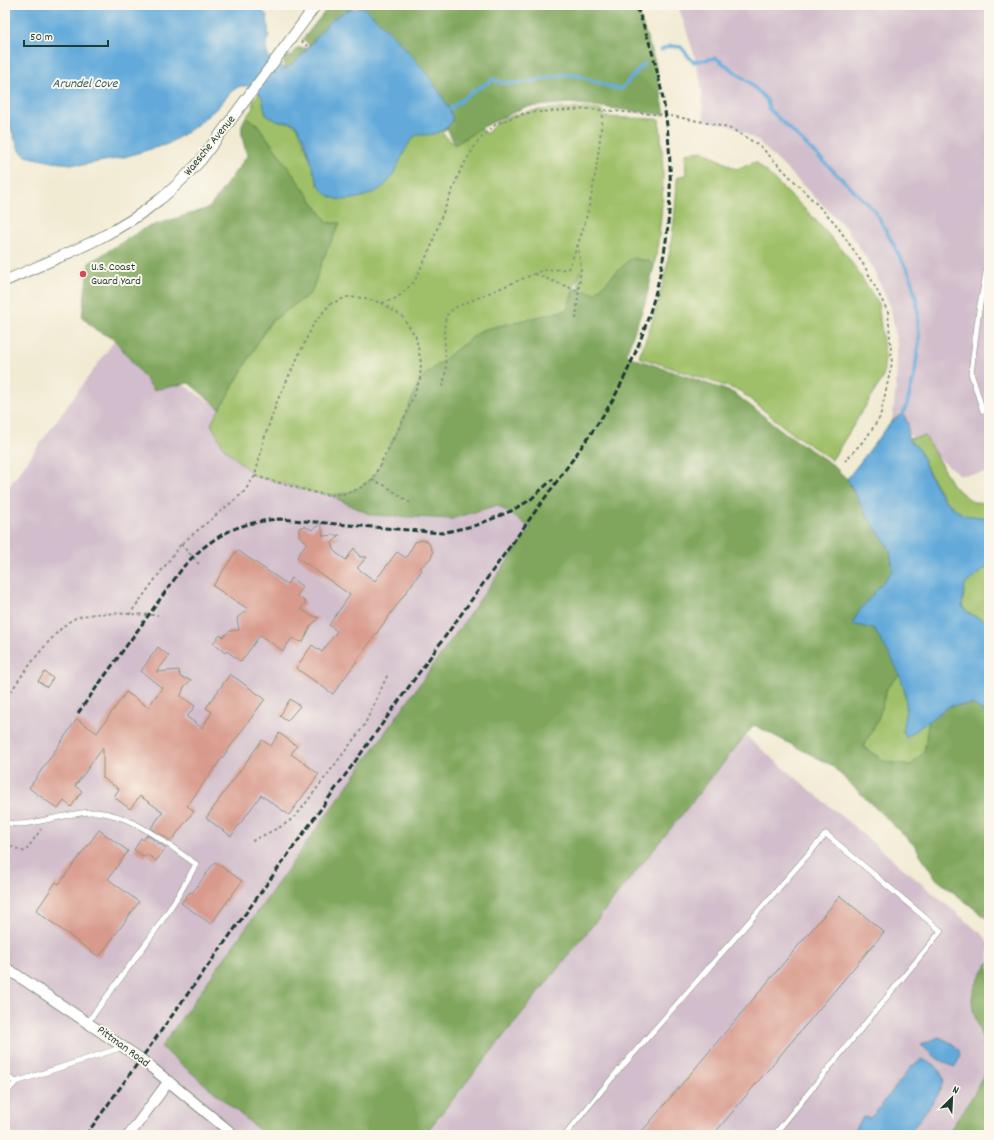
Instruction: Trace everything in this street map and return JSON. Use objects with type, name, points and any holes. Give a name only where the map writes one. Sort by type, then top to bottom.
[{"type":"street","name":"Waesche Avenue","points":[[6,278],[103,236],[132,220],[159,200],[202,160],[316,5]]},
{"type":"street","name":"Pittman Road","points":[[5,968],[88,1022],[123,1047],[169,1081],[234,1135]]},
{"type":"street","points":[[129,1135],[169,1081]]},
{"type":"lane","points":[[983,411],[971,373],[979,310],[989,257]]},
{"type":"lane","points":[[986,274],[989,282]]},
{"type":"lane","points":[[5,822],[25,823],[49,818],[96,812],[129,820],[196,864],[186,885],[88,1022]]},
{"type":"lane","points":[[565,1135],[612,1078],[826,834],[941,932],[774,1135]]},
{"type":"lane","points":[[5,1094],[16,1082],[123,1047]]},
{"type":"lane","points":[[5,1076],[16,1082]]},
{"type":"path","points":[[382,303],[397,298],[414,282],[431,247],[440,220],[461,169],[478,142],[497,123],[525,113],[588,109],[666,115],[732,129],[760,146],[835,223],[865,267],[888,312],[892,363],[880,417],[867,438],[845,461]]},
{"type":"path","points":[[443,388],[446,370],[444,330],[446,316],[454,308],[543,270],[568,269],[578,245],[592,196],[603,111]]},
{"type":"path","points":[[576,319],[581,267],[578,245]]},
{"type":"path","points":[[534,274],[578,290]]},
{"type":"path","points":[[129,615],[181,544],[243,493],[255,476],[264,439],[278,399],[314,323],[330,304],[346,297],[365,298],[382,303],[402,316],[416,337],[421,363],[420,379],[407,412],[372,480],[358,489],[343,494],[329,495],[316,493],[255,476]]},
{"type":"path","points":[[372,480],[386,486],[412,504]]},
{"type":"path","points":[[181,544],[199,564]]},
{"type":"path","points":[[5,702],[40,651],[74,618],[92,614],[158,615]]},
{"type":"path","points":[[252,841],[282,826],[296,816],[364,726],[388,674]]},
{"type":"path","points":[[5,844],[25,852],[49,818]]},
{"type":"shaded area","points":[[678,5],[989,5],[989,473],[960,475],[892,421],[896,389],[897,344],[891,308],[872,266],[846,228],[758,141],[735,127],[704,120],[701,84],[694,54]]},
{"type":"shaded area","points":[[115,340],[220,409],[508,503],[753,742],[985,937],[989,944],[989,1135],[5,1135],[5,492]]},
{"type":"green space","points":[[340,5],[355,9],[336,18],[309,45],[303,39],[327,9]]},
{"type":"green space","points":[[358,5],[636,5],[655,62],[665,115],[570,103],[525,107],[481,128],[455,145],[447,128],[453,120],[450,109],[363,7]]},
{"type":"green space","points":[[363,7],[447,128],[442,133],[455,145],[481,128],[486,134],[497,123],[508,118],[520,114],[548,109],[591,109],[603,111],[602,117],[659,120],[663,175],[660,230],[654,266],[648,261],[631,259],[595,293],[578,291],[580,270],[567,310],[482,330],[456,350],[420,379],[407,412],[374,477],[358,489],[343,494],[329,495],[316,493],[255,476],[224,448],[211,424],[248,357],[271,322],[311,293],[323,259],[340,223],[328,223],[257,124],[246,117],[253,108],[253,100],[259,93],[262,97],[266,115],[278,121],[289,122],[297,126],[313,165],[318,185],[300,57],[309,45],[347,10]]},
{"type":"green space","points":[[297,48],[307,48],[295,64],[285,69],[283,58],[291,56]]},
{"type":"green space","points":[[246,117],[257,124],[328,223],[340,223],[323,259],[311,293],[270,322],[220,409],[189,383],[154,390],[115,340],[96,330],[82,317],[89,263],[145,228],[209,208],[247,156],[242,131],[243,122]]},
{"type":"green space","points":[[703,151],[736,169],[756,162],[813,217],[848,257],[878,303],[885,357],[883,378],[832,460],[789,431],[740,391],[639,357],[655,313],[666,269],[674,225],[677,178],[686,174],[685,153]]},
{"type":"green space","points":[[631,258],[649,261],[654,266],[645,303],[626,354],[633,358],[734,393],[784,432],[833,465],[847,479],[868,517],[890,549],[893,570],[860,610],[852,623],[874,629],[901,673],[887,688],[878,720],[863,747],[886,762],[911,765],[924,752],[929,720],[949,706],[972,704],[989,714],[989,920],[935,878],[915,846],[831,765],[754,725],[424,1135],[265,1135],[161,1047],[531,528],[497,505],[452,519],[371,515],[329,495],[343,494],[358,489],[374,477],[407,412],[420,379],[456,350],[482,330],[567,310],[574,289],[595,293]]},
{"type":"green space","points":[[925,436],[953,486],[973,502],[989,503],[989,518],[963,515],[946,501],[928,471],[919,449],[908,439]]},
{"type":"green space","points":[[989,565],[989,623],[968,613],[962,606],[965,585]]},
{"type":"green space","points":[[901,673],[907,706],[902,730],[906,737],[929,720],[924,752],[911,765],[886,762],[863,747],[878,720],[887,688]]},
{"type":"green space","points":[[989,962],[989,1055],[976,1019],[972,998],[976,984]]},
{"type":"green space","points":[[989,1065],[989,1135],[947,1135],[974,1094]]},
{"type":"water","name":"Arundel Cove","points":[[5,5],[253,5],[267,15],[269,38],[266,48],[268,56],[285,69],[300,57],[334,18],[347,11],[363,7],[401,44],[428,75],[448,106],[453,120],[445,129],[437,133],[416,135],[407,147],[393,174],[384,186],[377,191],[353,199],[338,199],[328,195],[320,186],[315,175],[303,137],[297,126],[290,122],[277,121],[266,115],[262,97],[257,91],[248,86],[240,86],[232,91],[217,108],[193,128],[168,144],[121,158],[82,165],[52,162],[26,156],[19,150],[5,113]]},
{"type":"water","points":[[903,413],[908,424],[908,439],[919,449],[929,474],[944,500],[963,515],[989,518],[989,565],[965,585],[962,606],[968,613],[989,623],[989,714],[972,704],[949,706],[906,738],[903,729],[906,710],[905,694],[903,684],[895,665],[874,629],[852,624],[860,610],[893,570],[890,549],[868,517],[847,479],[892,421]]},
{"type":"water","points":[[939,1037],[954,1045],[959,1052],[960,1056],[954,1067],[938,1059],[921,1045]]},
{"type":"water","points":[[922,1059],[937,1067],[944,1079],[938,1095],[908,1135],[852,1135],[863,1117],[870,1118],[912,1066]]},
{"type":"building","points":[[321,523],[323,536],[340,535],[332,543],[335,552],[346,560],[354,548],[360,557],[367,557],[357,568],[375,581],[397,552],[406,558],[415,542],[422,540],[428,542],[433,552],[431,558],[420,568],[422,570],[333,694],[296,668],[312,645],[322,652],[337,631],[329,625],[350,595],[297,557],[307,542],[299,536],[299,528],[304,526],[312,530]]},
{"type":"building","points":[[237,550],[287,584],[291,578],[303,587],[297,596],[306,602],[301,609],[310,615],[319,618],[311,625],[303,642],[292,638],[283,651],[260,635],[241,662],[227,651],[225,653],[213,643],[220,635],[223,637],[230,631],[239,630],[237,618],[248,609],[213,586]]},
{"type":"building","points":[[158,647],[169,656],[156,672],[179,670],[180,677],[191,680],[184,687],[181,696],[195,706],[187,717],[202,728],[212,712],[206,708],[230,674],[265,699],[187,806],[194,811],[171,841],[151,828],[163,812],[140,796],[130,809],[114,797],[119,789],[103,778],[103,748],[75,786],[82,791],[71,807],[64,801],[58,809],[29,788],[77,719],[97,733],[126,692],[148,707],[162,688],[141,671]]},
{"type":"building","points":[[45,672],[53,678],[47,687],[38,681]]},
{"type":"building","points":[[290,699],[300,706],[287,721],[280,716]]},
{"type":"building","points":[[279,733],[297,746],[291,754],[319,774],[289,815],[261,795],[231,836],[206,818],[262,740],[271,746]]},
{"type":"building","points":[[99,830],[128,851],[108,879],[139,902],[99,957],[36,911],[56,882],[59,884]]},
{"type":"building","points":[[147,835],[166,848],[156,861],[147,854],[145,857],[134,850],[141,838],[143,840]]},
{"type":"building","points":[[215,862],[242,881],[211,924],[181,903],[190,892],[192,893]]},
{"type":"building","points":[[840,896],[884,932],[713,1135],[639,1135]]},
{"type":"waterway","points":[[661,50],[670,46],[681,47],[693,62],[716,58],[749,82],[767,100],[769,109],[875,211],[910,275],[917,302],[919,339],[915,372],[907,404],[903,413]]},
{"type":"waterway","points":[[450,109],[472,92],[494,79],[501,82],[518,83],[562,75],[570,75],[621,89],[644,64]]},
{"type":"railway","points":[[86,1135],[573,459],[606,410],[623,380],[643,334],[657,288],[666,241],[670,194],[669,146],[663,99],[652,52],[636,5]]},
{"type":"railway","points":[[78,713],[184,566],[205,546],[227,532],[251,523],[280,519],[442,533],[477,525],[511,511],[530,500],[553,479]]},
{"type":"place","name":"U.S. Coast Guard Yard","points":[[83,274]]}]
